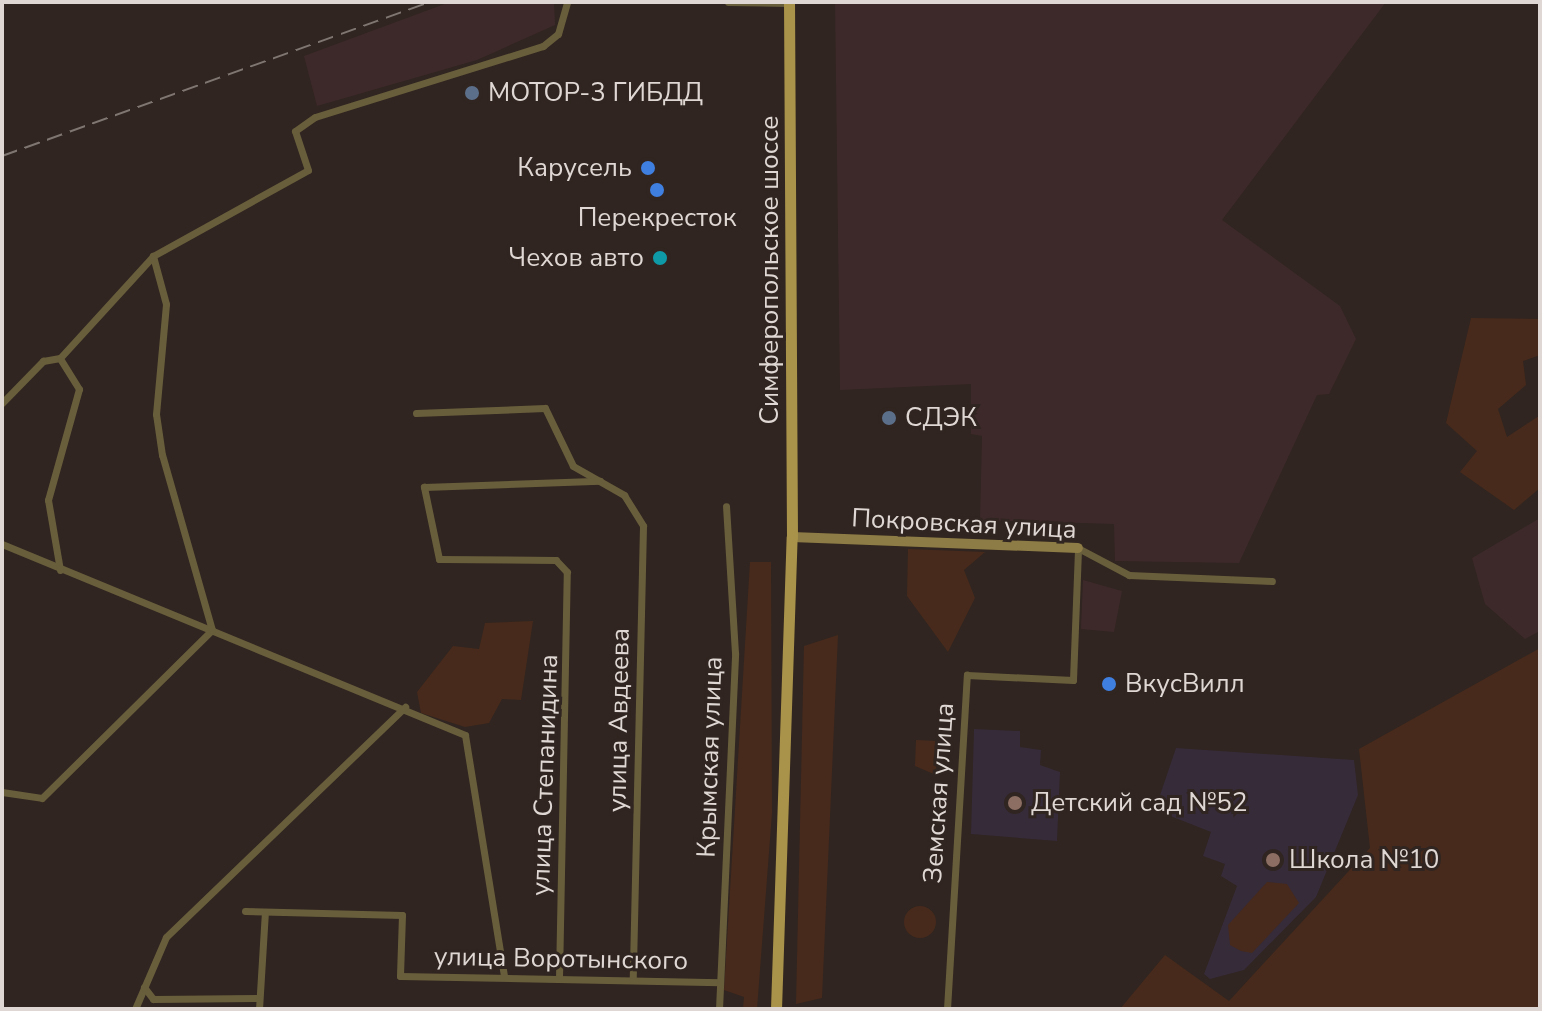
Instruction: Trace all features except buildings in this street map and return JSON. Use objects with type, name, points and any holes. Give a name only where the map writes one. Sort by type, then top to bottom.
[{"type":"main road","name":"Симферопольское шоссе","points":[[776,1009],[792,537],[789,3]]},
{"type":"street","points":[[2,403],[43,361],[60,358],[153,256],[308,170],[295,131],[315,117],[543,46],[558,34],[567,2]]},
{"type":"street","points":[[728,2],[789,3]]},
{"type":"street","points":[[153,256],[166,304],[156,414],[162,455],[212,630]]},
{"type":"street","points":[[60,358],[79,389],[48,500],[60,570]]},
{"type":"street","name":"улица Авдеева","points":[[416,413],[545,408],[573,466],[624,495],[643,526],[633,980]]},
{"type":"street","name":"улица Степанидина","points":[[559,978],[567,572],[556,560],[439,559],[424,487],[600,481]]},
{"type":"street","name":"Крымская улица","points":[[719,1009],[735,653],[726,506]]},
{"type":"street","name":"Покровская улица","points":[[792,537],[1078,548],[1129,575],[1272,581]]},
{"type":"street","points":[[2,544],[405,707],[418,719],[465,735],[504,977]]},
{"type":"street","name":"Земская улица","points":[[947,1009],[967,675],[1073,680],[1078,548]]},
{"type":"street","points":[[2,792],[42,798],[212,630]]},
{"type":"street","points":[[135,1009],[166,937],[405,707]]},
{"type":"street","points":[[245,911],[265,912],[259,1009]]},
{"type":"street","name":"улица Воротынского","points":[[265,912],[402,915],[400,976],[720,982]]},
{"type":"street","points":[[144,987],[153,999],[259,998]]},
{"type":"shaded area","points":[[450,2],[554,2],[555,25],[477,60],[317,106],[304,56]]},
{"type":"shaded area","points":[[835,2],[1386,2],[1222,220],[1340,306],[1356,339],[1329,394],[1317,395],[1239,563],[1115,561],[1114,524],[980,520],[982,436],[971,434],[971,384],[840,390]]},
{"type":"shaded area","points":[[1471,318],[1540,319],[1540,355],[1523,361],[1526,385],[1498,409],[1507,437],[1539,416],[1540,488],[1514,510],[1460,472],[1477,451],[1446,423]]},
{"type":"shaded area","points":[[1540,518],[1540,631],[1525,639],[1485,604],[1472,558]]},
{"type":"shaded area","points":[[908,549],[985,552],[964,570],[975,598],[948,652],[907,596]]},
{"type":"shaded area","points":[[750,562],[771,562],[772,813],[757,1009],[743,1009],[744,997],[724,990]]},
{"type":"shaded area","points":[[1083,580],[1122,591],[1114,632],[1081,629]]},
{"type":"shaded area","points":[[533,621],[521,700],[502,699],[489,723],[465,727],[421,713],[417,692],[453,646],[479,649],[485,623]]},
{"type":"shaded area","points":[[838,635],[822,998],[796,1004],[804,646]]},
{"type":"shaded area","points":[[1540,648],[1540,1009],[1120,1009],[1165,955],[1229,1001],[1370,848],[1359,749]]},
{"type":"shaded area","name":"Детский сад №52","points":[[974,729],[1020,731],[1020,747],[1041,750],[1040,765],[1060,772],[1057,841],[971,834]]},
{"type":"shaded area","points":[[916,740],[937,741],[936,775],[915,766]]},
{"type":"shaded area","name":"Школа №10","points":[[1176,748],[1354,760],[1358,795],[1316,897],[1244,970],[1210,979],[1204,974],[1237,886],[1221,876],[1225,864],[1203,856],[1211,832],[1155,810]]},
{"type":"shaded area","points":[[1267,882],[1287,884],[1299,903],[1252,953],[1241,951],[1230,945],[1228,925]]},
{"type":"shaded area","points":[[920,906],[931,911],[936,922],[931,933],[920,938],[909,933],[904,922],[909,911]]},
{"type":"railway","points":[[2,156],[430,2]]},
{"type":"place","name":"МОТОР-3 ГИБДД","points":[[472,93]]},
{"type":"place","name":"Карусель","points":[[648,168]]},
{"type":"place","name":"Перекресток","points":[[657,190]]},
{"type":"place","name":"Чехов авто","points":[[660,258]]},
{"type":"place","name":"СДЭК","points":[[889,418]]},
{"type":"place","name":"ВкусВилл","points":[[1109,684]]},
{"type":"place","name":"Детский сад №52","points":[[1015,803]]},
{"type":"place","name":"Школа №10","points":[[1273,860]]}]
